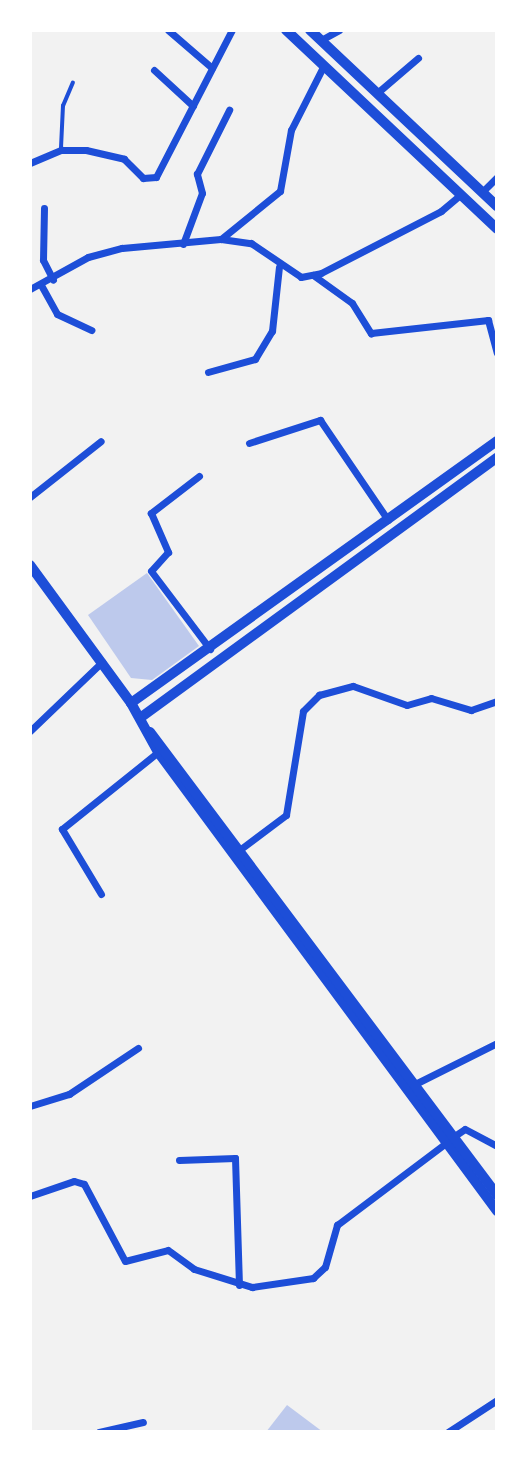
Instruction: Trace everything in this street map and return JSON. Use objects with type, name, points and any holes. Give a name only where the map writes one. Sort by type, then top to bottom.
[{"type":"main road","points":[[286,30],[497,229]]},
{"type":"main road","points":[[310,30],[497,206]]},
{"type":"main road","points":[[460,195],[472,183]]},
{"type":"main road","points":[[131,703],[210,650],[497,441]]},
{"type":"main road","points":[[140,718],[497,458]]},
{"type":"main road","points":[[464,465],[472,476]]},
{"type":"main road","points":[[30,565],[102,662],[186,783],[450,1140],[497,1195]]},
{"type":"main road","points":[[150,733],[158,752],[242,849],[415,1084],[497,1211]]},
{"type":"street","points":[[168,30],[212,68]]},
{"type":"street","points":[[30,163],[61,150],[124,159],[143,178],[156,177],[232,30]]},
{"type":"street","points":[[321,40],[338,30]]},
{"type":"street","points":[[377,93],[418,58]]},
{"type":"street","points":[[221,239],[280,191],[291,131],[324,65]]},
{"type":"street","points":[[155,70],[193,106]]},
{"type":"street","points":[[183,244],[202,193],[197,173],[229,110]]},
{"type":"street","points":[[482,192],[497,177]]},
{"type":"street","points":[[312,275],[441,211],[460,195]]},
{"type":"street","points":[[44,208],[43,260],[52,280]]},
{"type":"street","points":[[30,289],[52,280],[88,257],[122,248],[221,239],[251,243],[279,267],[312,275],[352,303],[372,333],[488,320],[497,354]]},
{"type":"street","points":[[208,372],[255,359],[272,331],[279,267]]},
{"type":"street","points":[[41,285],[57,314],[91,330]]},
{"type":"street","points":[[248,443],[320,420],[388,520]]},
{"type":"street","points":[[30,496],[101,441]]},
{"type":"street","points":[[199,476],[151,513],[168,552],[151,571],[210,650]]},
{"type":"street","points":[[30,731],[102,662]]},
{"type":"street","points":[[242,849],[286,815],[303,711],[319,695],[353,686],[407,705],[431,698],[471,710],[497,701]]},
{"type":"street","points":[[101,894],[62,830],[158,752]]},
{"type":"street","points":[[415,1084],[497,1043]]},
{"type":"street","points":[[30,1106],[69,1094],[138,1048]]},
{"type":"street","points":[[30,1196],[83,1184],[125,1261],[168,1250],[194,1269],[239,1285],[313,1278],[325,1267],[337,1225],[465,1129],[497,1146]]},
{"type":"street","points":[[179,1160],[234,1158],[239,1285]]},
{"type":"street","points":[[448,1432],[497,1400]]},
{"type":"street","points":[[99,1432],[143,1422]]},
{"type":"lane","points":[[61,150],[64,106],[73,83]]},
{"type":"building","points":[[147,573],[199,646],[152,680],[131,678],[88,615]]},
{"type":"building","points":[[287,1405],[323,1432],[266,1432]]}]
